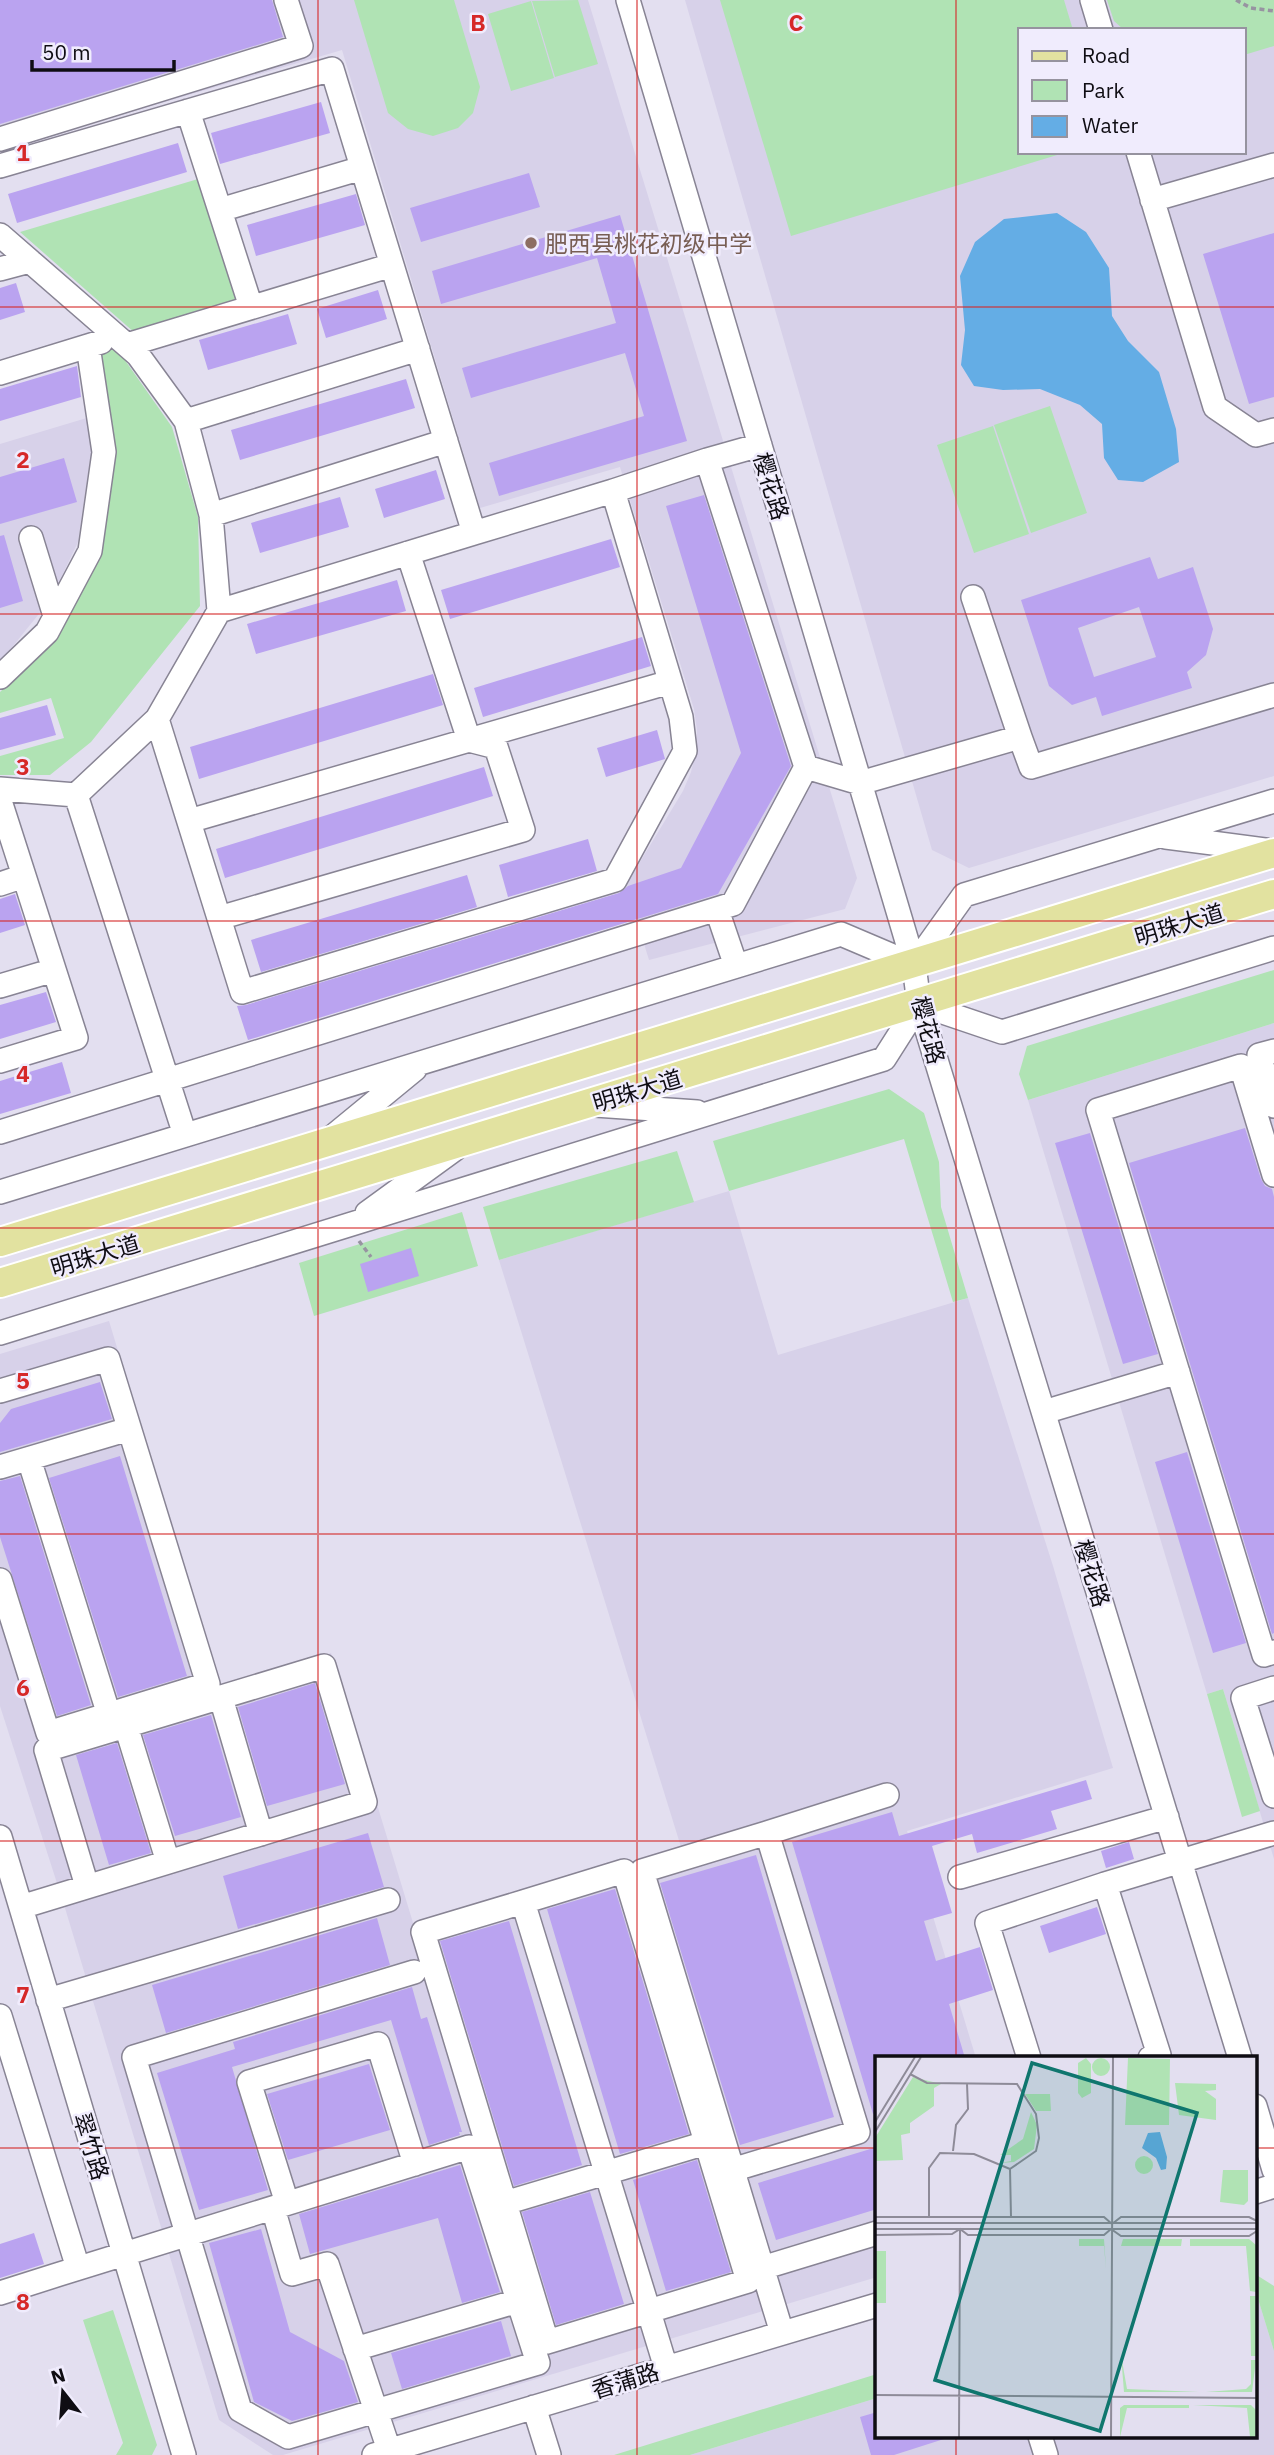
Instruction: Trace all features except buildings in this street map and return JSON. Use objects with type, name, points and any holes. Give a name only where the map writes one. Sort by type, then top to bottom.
[{"type":"main road","name":"明珠大道","points":[[0,1242],[914,965],[1274,852]]},
{"type":"main road","name":"明珠大道","points":[[0,1283],[1274,894]]},
{"type":"main road","points":[[1137,896],[1123,914],[1126,927],[1146,934]]},
{"type":"main road","points":[[724,1022],[748,1028],[754,1044],[734,1060]]},
{"type":"main road","points":[[47,1228],[25,1245],[29,1262],[59,1266]]},
{"type":"street","points":[[0,139],[301,47],[286,0]]},
{"type":"street","name":"樱花路","points":[[628,0],[914,965],[919,1004],[1239,2056]]},
{"type":"street","points":[[1092,0],[1100,28]]},
{"type":"street","points":[[0,166],[332,69],[474,533]]},
{"type":"street","points":[[188,111],[251,307]]},
{"type":"street","points":[[1139,154],[1215,407],[1256,435],[1274,430]]},
{"type":"street","points":[[1152,201],[1274,165]]},
{"type":"street","points":[[220,210],[362,168]]},
{"type":"street","points":[[0,235],[138,355],[186,421],[211,514],[219,611],[157,719],[76,795],[0,789]]},
{"type":"street","points":[[0,270],[30,261]]},
{"type":"street","points":[[0,373],[88,346],[122,341],[251,307],[392,265]]},
{"type":"street","points":[[0,677],[47,632],[90,551],[104,452],[88,346]]},
{"type":"street","points":[[186,421],[418,349]]},
{"type":"street","points":[[211,514],[446,441]]},
{"type":"street","points":[[219,611],[760,445]]},
{"type":"street","points":[[0,1132],[733,904],[806,767],[708,460]]},
{"type":"street","points":[[157,719],[242,992],[615,880],[685,751],[681,717],[613,491]]},
{"type":"street","points":[[31,538],[55,616]]},
{"type":"street","points":[[408,553],[469,740]]},
{"type":"street","points":[[973,597],[1031,767],[1274,695]]},
{"type":"street","points":[[189,821],[670,682]]},
{"type":"street","points":[[806,767],[860,783],[1020,737]]},
{"type":"street","points":[[219,918],[523,830],[496,747],[469,740]]},
{"type":"street","points":[[76,795],[185,1135]]},
{"type":"street","points":[[0,801],[76,1038],[0,1061]]},
{"type":"street","points":[[0,1192],[841,934],[914,965],[964,895],[1274,801]]},
{"type":"street","points":[[1160,836],[1274,852]]},
{"type":"street","points":[[0,884],[24,876]]},
{"type":"street","points":[[717,910],[736,966]]},
{"type":"street","points":[[0,1333],[884,1059],[919,1004],[1002,1032],[1274,948]]},
{"type":"street","points":[[0,986],[54,970]]},
{"type":"street","points":[[1274,1051],[1259,1055],[1274,1106]]},
{"type":"street","points":[[325,1143],[423,1062]]},
{"type":"street","points":[[1274,1175],[1241,1066],[1098,1110],[1264,1655],[1274,1652]]},
{"type":"street","points":[[588,1105],[711,1113]]},
{"type":"street","points":[[354,1224],[464,1142]]},
{"type":"street","points":[[0,1391],[108,1359],[208,1684],[46,1750],[87,1886]]},
{"type":"street","points":[[1044,1412],[1178,1372]]},
{"type":"street","points":[[0,1468],[129,1429]]},
{"type":"street","points":[[29,1459],[168,1862]]},
{"type":"street","points":[[0,1580],[9,1639],[48,1733],[220,1698],[324,1666],[365,1802],[21,1907]]},
{"type":"street","points":[[1274,1688],[1243,1698],[1274,1796]]},
{"type":"street","points":[[220,1698],[261,1834]]},
{"type":"street","points":[[782,2333],[642,1871],[887,1795]]},
{"type":"street","points":[[960,1877],[1167,1817]]},
{"type":"street","points":[[733,2170],[867,2129],[767,1833]]},
{"type":"street","points":[[1028,2056],[987,1923],[1274,1833]]},
{"type":"street","name":"翠竹路","points":[[0,1837],[184,2455]]},
{"type":"street","points":[[624,1871],[748,2281],[547,2342],[423,1932],[523,1902],[624,1871]]},
{"type":"street","points":[[1105,1884],[1159,2055],[1156,2056]]},
{"type":"street","points":[[48,2000],[388,1900]]},
{"type":"street","points":[[523,1902],[666,2368]]},
{"type":"street","points":[[0,2293],[187,2234],[469,2147],[538,2363],[288,2437],[240,2410],[187,2234],[134,2057],[414,1972]]},
{"type":"street","points":[[0,2016],[78,2268]]},
{"type":"street","points":[[381,2453],[376,2411],[327,2264],[292,2274],[280,2206],[249,2082],[377,2044],[415,2164]]},
{"type":"street","points":[[1256,2109],[1274,2170]]},
{"type":"street","points":[[505,2203],[706,2143]]},
{"type":"street","points":[[1256,2192],[1274,2186]]},
{"type":"street","points":[[762,2268],[875,2234]]},
{"type":"street","points":[[355,2349],[518,2301]]},
{"type":"street","name":"香蒲路","points":[[381,2453],[875,2306]]},
{"type":"street","points":[[534,2407],[549,2455]]},
{"type":"path","points":[[1236,0],[1251,8],[1274,10]]},
{"type":"shaded area","points":[[0,0],[588,0],[857,878],[845,909],[649,960],[626,885],[683,791],[696,751],[697,730],[694,709],[620,467],[480,508],[342,50],[0,150]]},
{"type":"shaded area","points":[[685,0],[1274,0],[1274,776],[969,868],[932,850]]},
{"type":"shaded area","points":[[90,417],[93,438],[78,542],[51,599],[0,662],[0,444]]},
{"type":"shaded area","points":[[1274,1023],[1274,1859],[1223,1689],[1207,1694],[1028,1100]]},
{"type":"shaded area","points":[[729,1191],[778,1355],[968,1298],[1053,1566],[1113,1768],[907,1831],[975,2056],[875,2056],[875,2278],[283,2455],[273,2455],[219,2420],[65,1908],[0,1706],[0,1354],[109,1321],[221,1691],[331,1653],[414,1926],[681,1847],[499,1260]]},
{"type":"shaded area","points":[[1256,2292],[1274,2351],[1274,2455],[690,2455],[875,2399],[875,2438],[1256,2438]]},
{"type":"green space","points":[[354,0],[454,0],[480,87],[473,113],[458,128],[433,136],[408,129],[388,113]]},
{"type":"green space","points":[[578,0],[598,64],[555,77],[532,1]]},
{"type":"green space","points":[[720,0],[1064,0],[1072,28],[1018,28],[1018,154],[1060,154],[791,236]]},
{"type":"green space","points":[[1107,0],[1274,0],[1274,46],[1246,54],[1246,28],[1122,28],[1114,21]]},
{"type":"green space","points":[[531,1],[554,78],[511,91],[488,14]]},
{"type":"green space","points":[[198,179],[238,299],[135,333],[20,232]]},
{"type":"green space","points":[[115,346],[172,427],[198,517],[200,606],[91,742],[50,775],[0,775],[0,756],[64,738],[51,698],[0,713],[0,692],[52,641],[112,451],[101,351]]},
{"type":"green space","points":[[1050,406],[1087,513],[1031,533],[994,425]]},
{"type":"green space","points":[[993,426],[1029,534],[974,553],[937,445]]},
{"type":"green space","points":[[1274,970],[1274,1023],[1028,1100],[1019,1074],[1027,1046]]},
{"type":"green space","points":[[889,1089],[924,1113],[939,1162],[941,1207],[968,1298],[953,1302],[904,1139],[729,1191],[713,1141]]},
{"type":"green space","points":[[677,1151],[694,1202],[499,1260],[483,1207]]},
{"type":"green space","points":[[462,1212],[478,1266],[314,1316],[299,1263]]},
{"type":"green space","points":[[1223,1689],[1260,1811],[1242,1817],[1207,1694]]},
{"type":"green space","points":[[1256,2275],[1274,2286],[1274,2351],[1256,2292]]},
{"type":"green space","points":[[113,2310],[157,2445],[152,2455],[116,2455],[123,2443],[83,2320]]},
{"type":"green space","points":[[875,2375],[875,2399],[690,2455],[614,2455]]},
{"type":"water","points":[[1057,213],[1086,232],[1109,268],[1112,316],[1128,341],[1159,372],[1176,429],[1179,462],[1143,482],[1118,480],[1104,458],[1102,424],[1080,405],[1040,389],[1003,390],[974,386],[961,365],[965,330],[960,276],[975,242],[1004,219]]},
{"type":"place","name":"肥西县桃花初级中学","points":[[531,243]]}]
